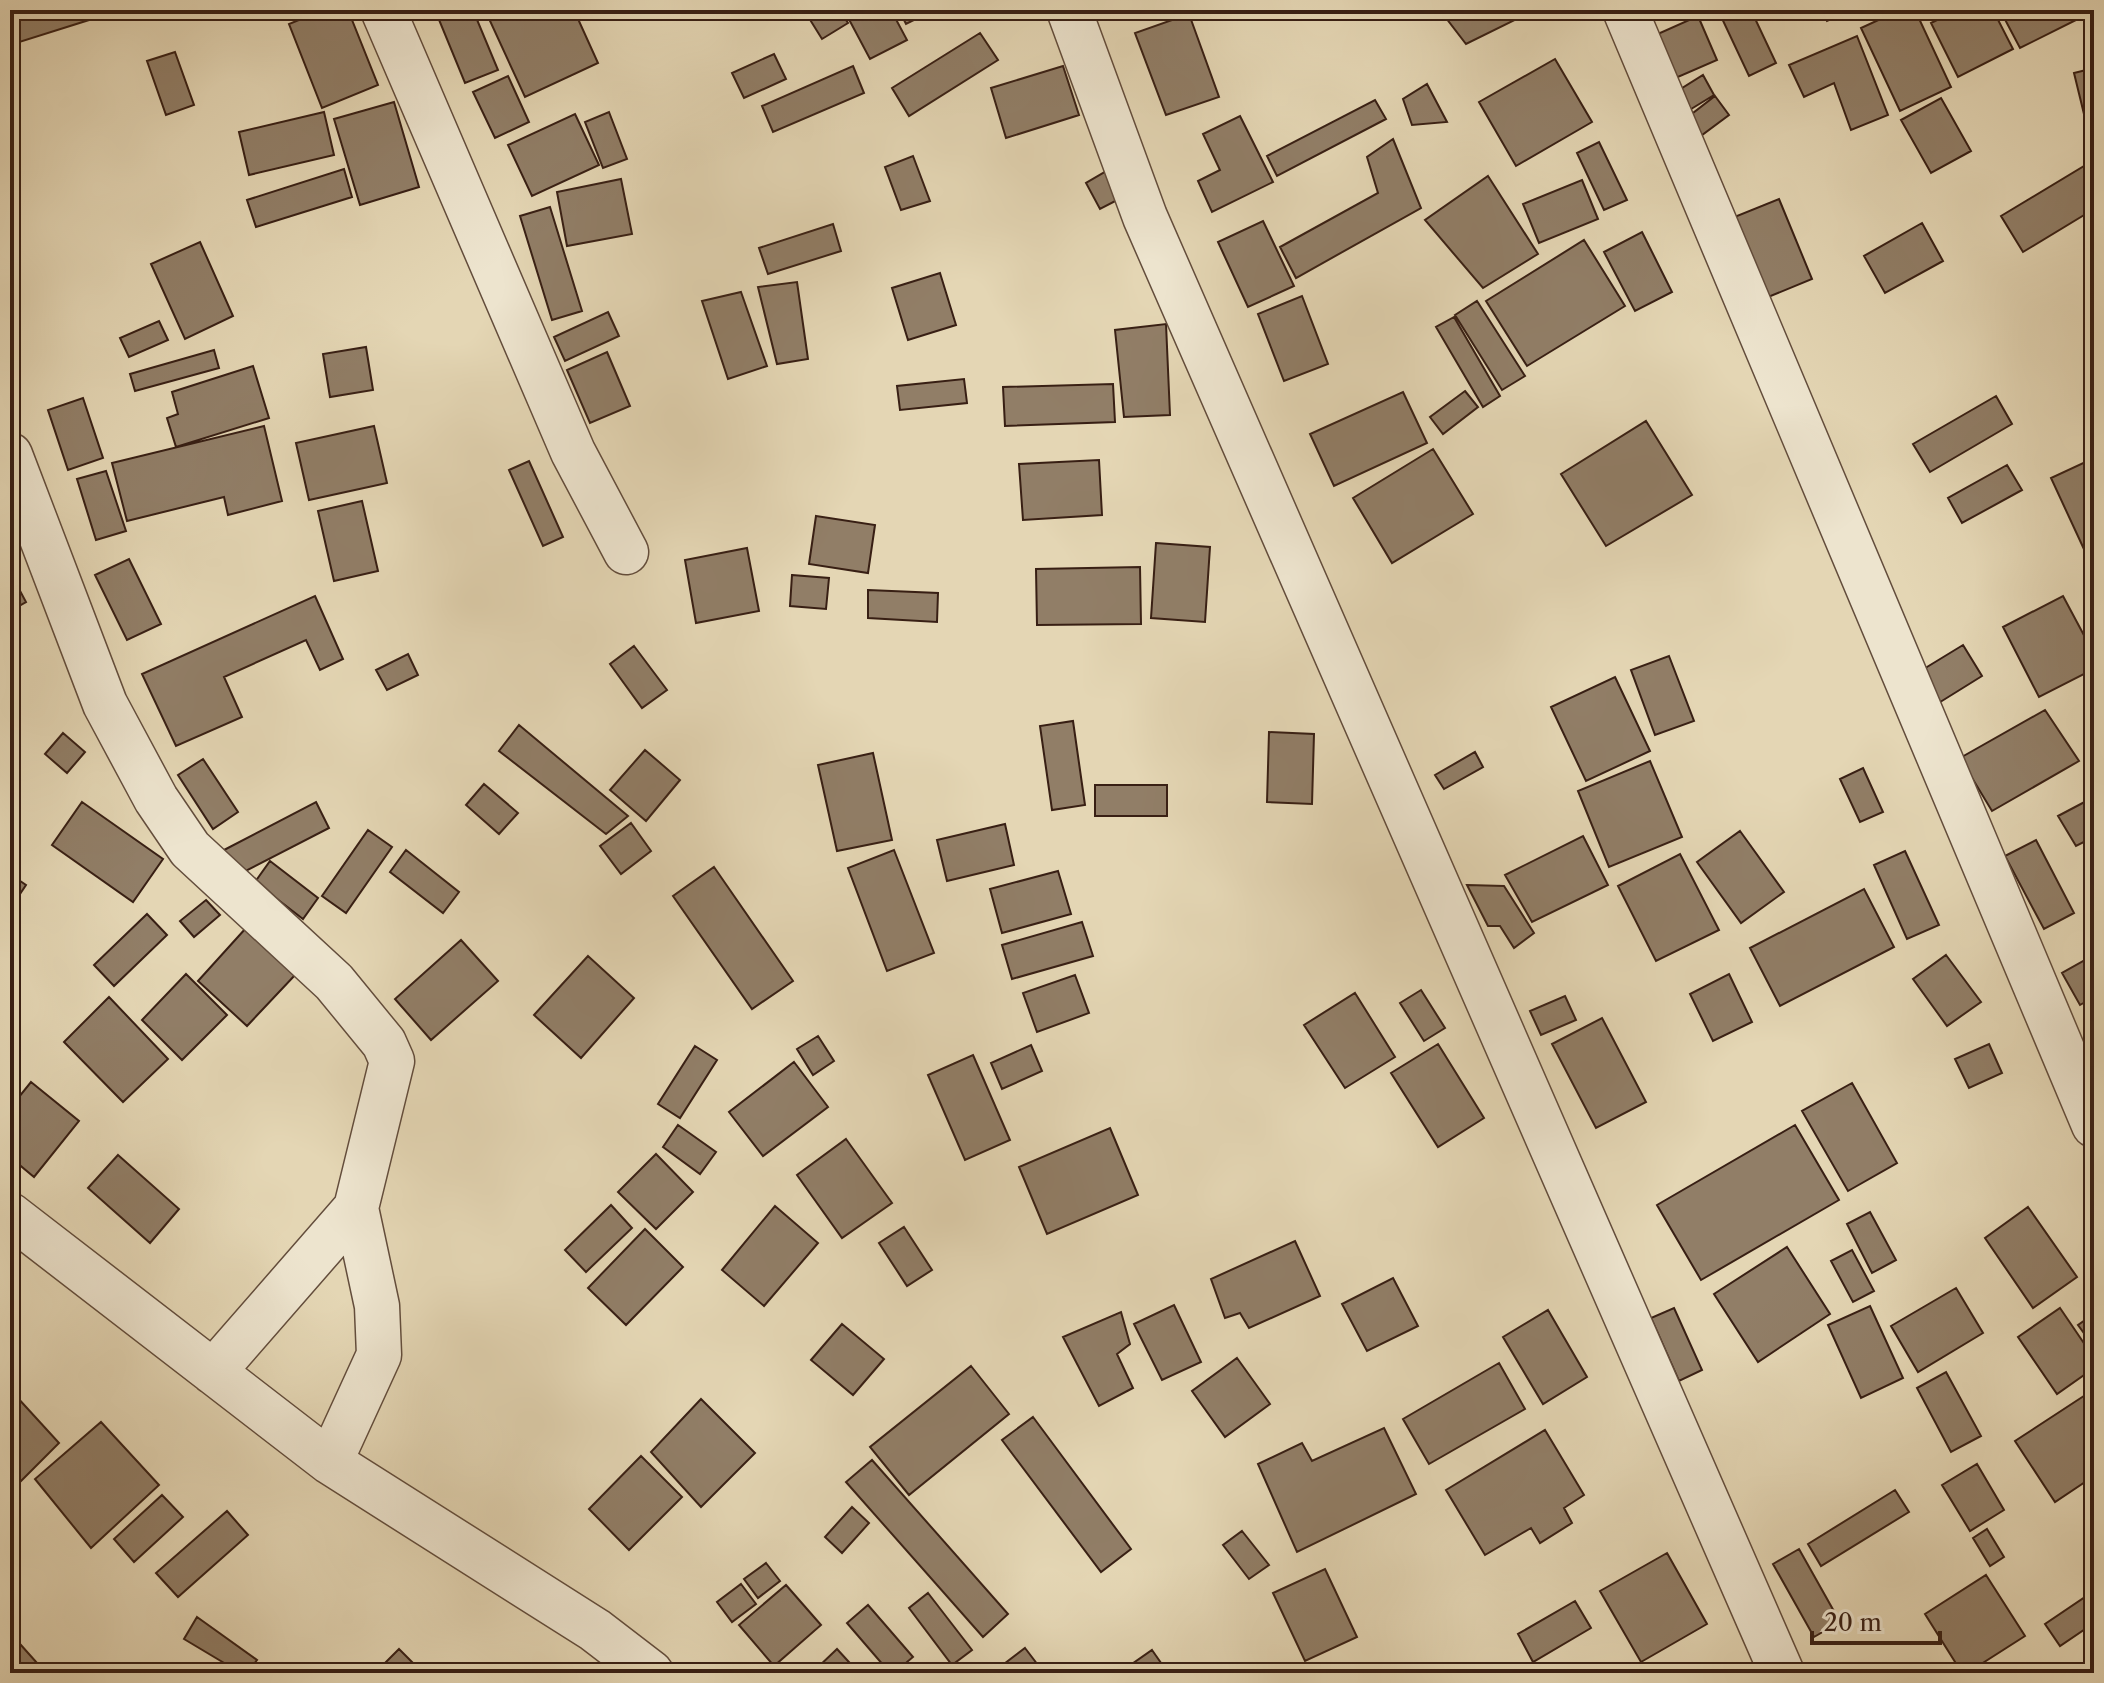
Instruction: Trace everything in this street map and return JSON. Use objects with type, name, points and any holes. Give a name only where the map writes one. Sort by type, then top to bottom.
[{"type":"street","points":[[383,10],[573,452],[626,552]]},
{"type":"street","points":[[1069,10],[1145,217],[1782,1673]]},
{"type":"street","points":[[1625,10],[2094,1125]]},
{"type":"street","points":[[10,455],[105,704],[156,799],[190,849],[334,982],[384,1043],[392,1061],[356,1208],[377,1306],[379,1355],[330,1462]]},
{"type":"street","points":[[213,1372],[356,1208]]},
{"type":"street","points":[[10,1215],[330,1462],[595,1630],[651,1673]]},
{"type":"building","points":[[10,10],[86,10],[89,20],[10,45]]},
{"type":"building","points":[[323,10],[348,10],[378,85],[322,108],[289,24]]},
{"type":"building","points":[[435,10],[473,10],[498,70],[465,83]]},
{"type":"building","points":[[485,10],[574,10],[598,63],[525,97]]},
{"type":"building","points":[[804,10],[839,10],[848,23],[822,39]]},
{"type":"building","points":[[844,10],[891,10],[907,40],[870,59]]},
{"type":"building","points":[[899,10],[934,10],[906,24]]},
{"type":"building","points":[[1450,10],[1535,10],[1466,44],[1443,14]]},
{"type":"building","points":[[1718,10],[1751,10],[1776,63],[1749,76]]},
{"type":"building","points":[[1823,10],[1852,10],[1827,21]]},
{"type":"building","points":[[1900,10],[1915,10],[1951,87],[1900,111],[1861,28]]},
{"type":"building","points":[[1957,10],[1993,10],[2013,49],[1958,77],[1931,23]]},
{"type":"building","points":[[2000,10],[2076,10],[2080,18],[2020,48]]},
{"type":"building","points":[[1189,14],[1219,97],[1166,115],[1135,33]]},
{"type":"building","points":[[1698,16],[1717,60],[1671,80],[1651,37]]},
{"type":"building","points":[[980,33],[998,60],[909,116],[892,88]]},
{"type":"building","points":[[1857,36],[1888,115],[1851,130],[1834,83],[1804,97],[1789,65]]},
{"type":"building","points":[[175,52],[194,105],[166,115],[147,61]]},
{"type":"building","points":[[774,54],[786,79],[744,98],[732,73]]},
{"type":"building","points":[[1555,59],[1592,122],[1516,166],[1479,102]]},
{"type":"building","points":[[853,66],[864,93],[773,132],[762,106]]},
{"type":"building","points":[[1063,66],[1079,115],[1006,138],[991,88]]},
{"type":"building","points":[[2094,68],[2094,112],[2084,114],[2074,73]]},
{"type":"building","points":[[1703,75],[1714,95],[1683,114],[1671,95]]},
{"type":"building","points":[[508,76],[529,122],[495,138],[473,92]]},
{"type":"building","points":[[1427,84],[1447,122],[1412,125],[1403,99]]},
{"type":"building","points":[[1715,96],[1729,115],[1698,138],[1684,120]]},
{"type":"building","points":[[1941,98],[1971,151],[1931,173],[1901,120]]},
{"type":"building","points":[[1375,100],[1386,119],[1277,176],[1267,156]]},
{"type":"building","points":[[394,102],[419,187],[360,205],[334,119]]},
{"type":"building","points":[[324,112],[334,155],[249,175],[239,132]]},
{"type":"building","points":[[609,112],[627,159],[603,168],[585,122]]},
{"type":"building","points":[[575,114],[599,165],[532,196],[508,145]]},
{"type":"building","points":[[1240,116],[1273,182],[1212,212],[1198,181],[1220,170],[1203,134]]},
{"type":"building","points":[[1393,139],[1421,208],[1296,278],[1280,247],[1378,193],[1367,157]]},
{"type":"building","points":[[1599,142],[1627,200],[1604,210],[1577,153]]},
{"type":"building","points":[[913,156],[930,201],[901,210],[885,167]]},
{"type":"building","points":[[2094,160],[2094,209],[2023,252],[2001,216]]},
{"type":"building","points":[[344,169],[352,197],[256,227],[247,200]]},
{"type":"building","points":[[1110,169],[1125,196],[1100,209],[1086,183]]},
{"type":"building","points":[[1488,176],[1538,254],[1483,288],[1425,220]]},
{"type":"building","points":[[621,179],[632,234],[567,246],[557,192]]},
{"type":"building","points":[[1582,180],[1598,219],[1539,243],[1523,204]]},
{"type":"building","points":[[1779,199],[1812,279],[1756,302],[1722,222]]},
{"type":"building","points":[[550,207],[582,311],[552,320],[520,216]]},
{"type":"building","points":[[1263,221],[1294,286],[1248,307],[1218,242]]},
{"type":"building","points":[[1922,223],[1943,261],[1885,293],[1864,256]]},
{"type":"building","points":[[833,224],[841,251],[768,274],[759,248]]},
{"type":"building","points":[[1642,232],[1672,292],[1635,311],[1604,252]]},
{"type":"building","points":[[1584,240],[1625,306],[1527,366],[1486,301]]},
{"type":"building","points":[[200,242],[233,316],[185,339],[151,264]]},
{"type":"building","points":[[940,273],[956,325],[908,340],[892,288]]},
{"type":"building","points":[[797,282],[808,359],[777,364],[758,287]]},
{"type":"building","points":[[741,292],[767,366],[728,379],[702,301]]},
{"type":"building","points":[[1302,296],[1328,364],[1284,381],[1258,314]]},
{"type":"building","points":[[1477,301],[1525,376],[1502,390],[1455,315]]},
{"type":"building","points":[[608,312],[619,336],[565,361],[554,337]]},
{"type":"building","points":[[1454,317],[1500,396],[1483,407],[1436,327]]},
{"type":"building","points":[[159,321],[168,340],[129,357],[120,338]]},
{"type":"building","points":[[1166,324],[1170,415],[1124,417],[1115,330]]},
{"type":"building","points":[[366,347],[373,390],[330,397],[323,354]]},
{"type":"building","points":[[214,350],[219,368],[135,391],[130,374]]},
{"type":"building","points":[[607,352],[630,406],[590,423],[567,370]]},
{"type":"building","points":[[253,366],[269,418],[176,447],[167,418],[178,414],[172,392]]},
{"type":"building","points":[[964,379],[967,403],[900,410],[897,386]]},
{"type":"building","points":[[1113,384],[1115,422],[1005,426],[1003,387]]},
{"type":"building","points":[[1465,391],[1478,407],[1443,434],[1430,417]]},
{"type":"building","points":[[1403,392],[1427,443],[1334,486],[1310,434]]},
{"type":"building","points":[[1996,396],[2012,424],[1930,472],[1913,444]]},
{"type":"building","points":[[83,398],[103,458],[68,470],[48,410]]},
{"type":"building","points":[[1646,421],[1692,495],[1606,546],[1561,474]]},
{"type":"building","points":[[264,426],[282,501],[228,515],[224,497],[127,521],[112,463]]},
{"type":"building","points":[[374,426],[387,483],[309,500],[296,443]]},
{"type":"building","points":[[1433,449],[1473,514],[1392,563],[1353,498]]},
{"type":"building","points":[[2094,458],[2094,557],[2089,560],[2051,478]]},
{"type":"building","points":[[1099,460],[1102,515],[1023,520],[1019,464]]},
{"type":"building","points":[[529,461],[563,537],[543,546],[509,470]]},
{"type":"building","points":[[2007,465],[2022,490],[1962,523],[1948,498]]},
{"type":"building","points":[[106,471],[126,531],[96,540],[77,479]]},
{"type":"building","points":[[362,501],[378,571],[334,581],[318,511]]},
{"type":"building","points":[[816,516],[875,525],[868,573],[809,564]]},
{"type":"building","points":[[1156,543],[1210,547],[1205,622],[1151,618]]},
{"type":"building","points":[[747,548],[759,611],[696,623],[685,560]]},
{"type":"building","points":[[129,559],[161,624],[127,640],[95,575]]},
{"type":"building","points":[[1140,567],[1141,624],[1037,625],[1036,569]]},
{"type":"building","points":[[10,572],[26,602],[10,611]]},
{"type":"building","points":[[792,575],[829,578],[826,609],[790,606]]},
{"type":"building","points":[[868,590],[938,593],[937,622],[868,618]]},
{"type":"building","points":[[315,596],[343,659],[320,670],[306,640],[224,677],[242,717],[176,746],[142,674]]},
{"type":"building","points":[[2063,596],[2094,654],[2094,669],[2039,697],[2003,627]]},
{"type":"building","points":[[1963,645],[1982,676],[1929,709],[1909,678]]},
{"type":"building","points":[[634,646],[667,690],[642,708],[610,664]]},
{"type":"building","points":[[408,654],[418,675],[387,690],[376,670]]},
{"type":"building","points":[[1669,656],[1694,721],[1655,735],[1631,670]]},
{"type":"building","points":[[1615,677],[1650,751],[1586,781],[1551,707]]},
{"type":"building","points":[[2045,710],[2079,761],[1992,811],[1960,758]]},
{"type":"building","points":[[1073,721],[1085,805],[1052,810],[1040,726]]},
{"type":"building","points":[[519,725],[628,816],[606,834],[499,751]]},
{"type":"building","points":[[1269,732],[1314,734],[1312,804],[1267,802]]},
{"type":"building","points":[[63,733],[85,752],[67,773],[45,754]]},
{"type":"building","points":[[645,750],[680,780],[646,821],[610,790]]},
{"type":"building","points":[[1475,752],[1483,767],[1444,789],[1435,775]]},
{"type":"building","points":[[873,753],[892,840],[837,851],[818,765]]},
{"type":"building","points":[[203,759],[238,812],[213,829],[178,775]]},
{"type":"building","points":[[1650,761],[1682,837],[1609,867],[1578,791]]},
{"type":"building","points":[[1863,768],[1883,812],[1860,822],[1840,779]]},
{"type":"building","points":[[484,784],[518,813],[499,834],[466,805]]},
{"type":"building","points":[[1095,785],[1167,785],[1167,816],[1095,816]]},
{"type":"building","points":[[2094,797],[2094,837],[2076,846],[2058,816]]},
{"type":"building","points":[[82,802],[163,859],[133,902],[52,845]]},
{"type":"building","points":[[316,802],[329,828],[238,875],[224,850]]},
{"type":"building","points":[[631,823],[651,851],[621,874],[600,846]]},
{"type":"building","points":[[1005,824],[1014,865],[947,881],[937,840]]},
{"type":"building","points":[[368,830],[392,847],[346,913],[322,896]]},
{"type":"building","points":[[1740,831],[1784,892],[1741,923],[1697,862]]},
{"type":"building","points":[[1583,836],[1608,885],[1532,922],[1505,875]]},
{"type":"building","points":[[2036,840],[2074,913],[2044,929],[2005,856]]},
{"type":"building","points":[[406,850],[459,892],[443,913],[390,872]]},
{"type":"building","points":[[894,850],[934,953],[887,971],[848,868]]},
{"type":"building","points":[[1905,851],[1939,925],[1907,939],[1874,865]]},
{"type":"building","points":[[1680,854],[1719,930],[1656,961],[1618,886]]},
{"type":"building","points":[[270,861],[318,898],[303,919],[255,882]]},
{"type":"building","points":[[714,867],[793,981],[752,1009],[673,896]]},
{"type":"building","points":[[1058,871],[1071,914],[1002,933],[990,889]]},
{"type":"building","points":[[10,874],[26,885],[10,909]]},
{"type":"building","points":[[1467,885],[1504,886],[1534,933],[1514,948],[1500,926],[1488,926]]},
{"type":"building","points":[[1864,889],[1894,947],[1780,1006],[1750,948]]},
{"type":"building","points":[[206,900],[220,915],[194,937],[180,921]]},
{"type":"building","points":[[147,914],[167,935],[114,986],[94,965]]},
{"type":"building","points":[[1082,922],[1093,956],[1012,979],[1002,945]]},
{"type":"building","points":[[246,928],[296,974],[247,1026],[198,981]]},
{"type":"building","points":[[461,940],[498,981],[431,1040],[395,999]]},
{"type":"building","points":[[1946,955],[1981,1002],[1947,1026],[1913,979]]},
{"type":"building","points":[[2094,955],[2094,997],[2080,1005],[2062,973]]},
{"type":"building","points":[[588,956],[634,998],[581,1058],[534,1015]]},
{"type":"building","points":[[186,974],[227,1015],[182,1060],[142,1020]]},
{"type":"building","points":[[1729,974],[1752,1022],[1713,1041],[1690,994]]},
{"type":"building","points":[[1075,975],[1089,1013],[1037,1032],[1023,993]]},
{"type":"building","points":[[1421,990],[1445,1028],[1424,1041],[1400,1003]]},
{"type":"building","points":[[1355,993],[1395,1057],[1345,1088],[1304,1025]]},
{"type":"building","points":[[1565,996],[1576,1020],[1541,1035],[1530,1011]]},
{"type":"building","points":[[109,997],[168,1059],[123,1102],[64,1042]]},
{"type":"building","points":[[1602,1018],[1646,1102],[1596,1128],[1552,1044]]},
{"type":"building","points":[[818,1036],[834,1061],[813,1075],[797,1049]]},
{"type":"building","points":[[1438,1044],[1484,1118],[1438,1147],[1391,1073]]},
{"type":"building","points":[[1989,1044],[2002,1073],[1969,1088],[1955,1059]]},
{"type":"building","points":[[1031,1045],[1042,1071],[1002,1089],[991,1063]]},
{"type":"building","points":[[695,1046],[717,1060],[680,1118],[658,1104]]},
{"type":"building","points":[[973,1055],[1010,1140],[965,1160],[928,1075]]},
{"type":"building","points":[[794,1062],[828,1107],[763,1156],[729,1112]]},
{"type":"building","points":[[31,1082],[79,1121],[34,1177],[10,1157],[10,1108]]},
{"type":"building","points":[[1852,1083],[1897,1163],[1848,1191],[1802,1111]]},
{"type":"building","points":[[678,1125],[716,1152],[700,1174],[663,1147]]},
{"type":"building","points":[[1795,1125],[1839,1200],[1701,1280],[1657,1205]]},
{"type":"building","points":[[1110,1128],[1138,1195],[1047,1234],[1019,1167]]},
{"type":"building","points":[[846,1139],[892,1203],[842,1238],[797,1175]]},
{"type":"building","points":[[656,1154],[693,1192],[656,1229],[618,1192]]},
{"type":"building","points":[[118,1155],[179,1209],[150,1243],[88,1188]]},
{"type":"building","points":[[611,1205],[632,1228],[586,1272],[565,1250]]},
{"type":"building","points":[[775,1206],[818,1243],[764,1306],[722,1270]]},
{"type":"building","points":[[2028,1207],[2077,1277],[2033,1308],[1985,1238]]},
{"type":"building","points":[[1870,1212],[1896,1260],[1872,1273],[1847,1224]]},
{"type":"building","points":[[904,1227],[932,1270],[907,1286],[879,1243]]},
{"type":"building","points":[[645,1229],[683,1267],[626,1325],[588,1288]]},
{"type":"building","points":[[1295,1241],[1320,1296],[1249,1328],[1240,1313],[1225,1318],[1211,1279]]},
{"type":"building","points":[[1787,1247],[1830,1314],[1758,1362],[1714,1294]]},
{"type":"building","points":[[1852,1250],[1874,1291],[1853,1302],[1831,1261]]},
{"type":"building","points":[[1393,1278],[1418,1326],[1367,1351],[1342,1304]]},
{"type":"building","points":[[1956,1288],[1983,1333],[1918,1372],[1891,1326]]},
{"type":"building","points":[[1174,1305],[1201,1362],[1162,1380],[1134,1324]]},
{"type":"building","points":[[1870,1306],[1903,1378],[1861,1398],[1828,1325]]},
{"type":"building","points":[[1674,1308],[1702,1370],[1679,1381],[1651,1318]]},
{"type":"building","points":[[2060,1308],[2094,1358],[2094,1368],[2057,1394],[2018,1337]]},
{"type":"building","points":[[1548,1310],[1587,1377],[1543,1404],[1503,1337]]},
{"type":"building","points":[[1121,1312],[1130,1344],[1117,1354],[1133,1388],[1099,1406],[1063,1337]]},
{"type":"building","points":[[2094,1314],[2094,1347],[2078,1325]]},
{"type":"building","points":[[842,1324],[884,1359],[853,1395],[811,1360]]},
{"type":"building","points":[[1237,1358],[1270,1404],[1225,1437],[1192,1391]]},
{"type":"building","points":[[1499,1363],[1525,1409],[1429,1464],[1403,1419]]},
{"type":"building","points":[[971,1366],[1009,1414],[909,1495],[870,1447]]},
{"type":"building","points":[[1946,1372],[1981,1436],[1951,1452],[1917,1388]]},
{"type":"building","points":[[2093,1390],[2094,1476],[2055,1502],[2015,1441]]},
{"type":"building","points":[[16,1396],[59,1443],[10,1492],[10,1401]]},
{"type":"building","points":[[701,1399],[755,1453],[701,1507],[651,1452]]},
{"type":"building","points":[[1033,1417],[1131,1549],[1101,1572],[1002,1440]]},
{"type":"building","points":[[101,1422],[159,1485],[91,1548],[35,1479]]},
{"type":"building","points":[[1384,1428],[1416,1494],[1297,1552],[1258,1464],[1302,1443],[1312,1461]]},
{"type":"building","points":[[1545,1430],[1584,1495],[1564,1508],[1572,1523],[1540,1543],[1531,1528],[1485,1555],[1446,1490]]},
{"type":"building","points":[[641,1456],[682,1497],[629,1550],[589,1509]]},
{"type":"building","points":[[872,1460],[1008,1614],[983,1637],[846,1482]]},
{"type":"building","points":[[1977,1464],[2004,1510],[1970,1531],[1942,1485]]},
{"type":"building","points":[[1895,1490],[1909,1512],[1821,1566],[1808,1544]]},
{"type":"building","points":[[162,1495],[183,1517],[134,1562],[114,1539]]},
{"type":"building","points":[[852,1507],[869,1523],[842,1553],[825,1537]]},
{"type":"building","points":[[227,1511],[248,1535],[178,1597],[156,1573]]},
{"type":"building","points":[[1987,1529],[2004,1557],[1990,1566],[1973,1538]]},
{"type":"building","points":[[1242,1531],[1269,1565],[1249,1579],[1223,1545]]},
{"type":"building","points":[[1799,1549],[1840,1622],[1814,1637],[1773,1564]]},
{"type":"building","points":[[1667,1553],[1707,1624],[1641,1662],[1600,1591]]},
{"type":"building","points":[[766,1563],[780,1581],[758,1598],[744,1579]]},
{"type":"building","points":[[1325,1569],[1357,1637],[1305,1661],[1273,1593]]},
{"type":"building","points":[[1986,1575],[2025,1636],[1967,1673],[1962,1673],[1925,1614]]},
{"type":"building","points":[[741,1584],[756,1604],[732,1622],[717,1602]]},
{"type":"building","points":[[786,1585],[821,1625],[774,1666],[739,1625]]},
{"type":"building","points":[[2094,1591],[2094,1623],[2060,1646],[2045,1624]]},
{"type":"building","points":[[928,1593],[972,1650],[952,1665],[909,1608]]},
{"type":"building","points":[[1575,1601],[1591,1628],[1533,1662],[1518,1634]]},
{"type":"building","points":[[868,1605],[913,1657],[894,1673],[890,1673],[847,1623]]},
{"type":"building","points":[[197,1617],[257,1660],[247,1673],[241,1673],[184,1639]]},
{"type":"building","points":[[12,1635],[46,1673],[10,1673]]},
{"type":"building","points":[[1025,1648],[1044,1673],[1011,1673],[1004,1664]]},
{"type":"building","points":[[399,1649],[423,1673],[375,1673]]},
{"type":"building","points":[[837,1649],[859,1673],[818,1673],[815,1670]]},
{"type":"building","points":[[1152,1650],[1168,1673],[1119,1673]]}]
